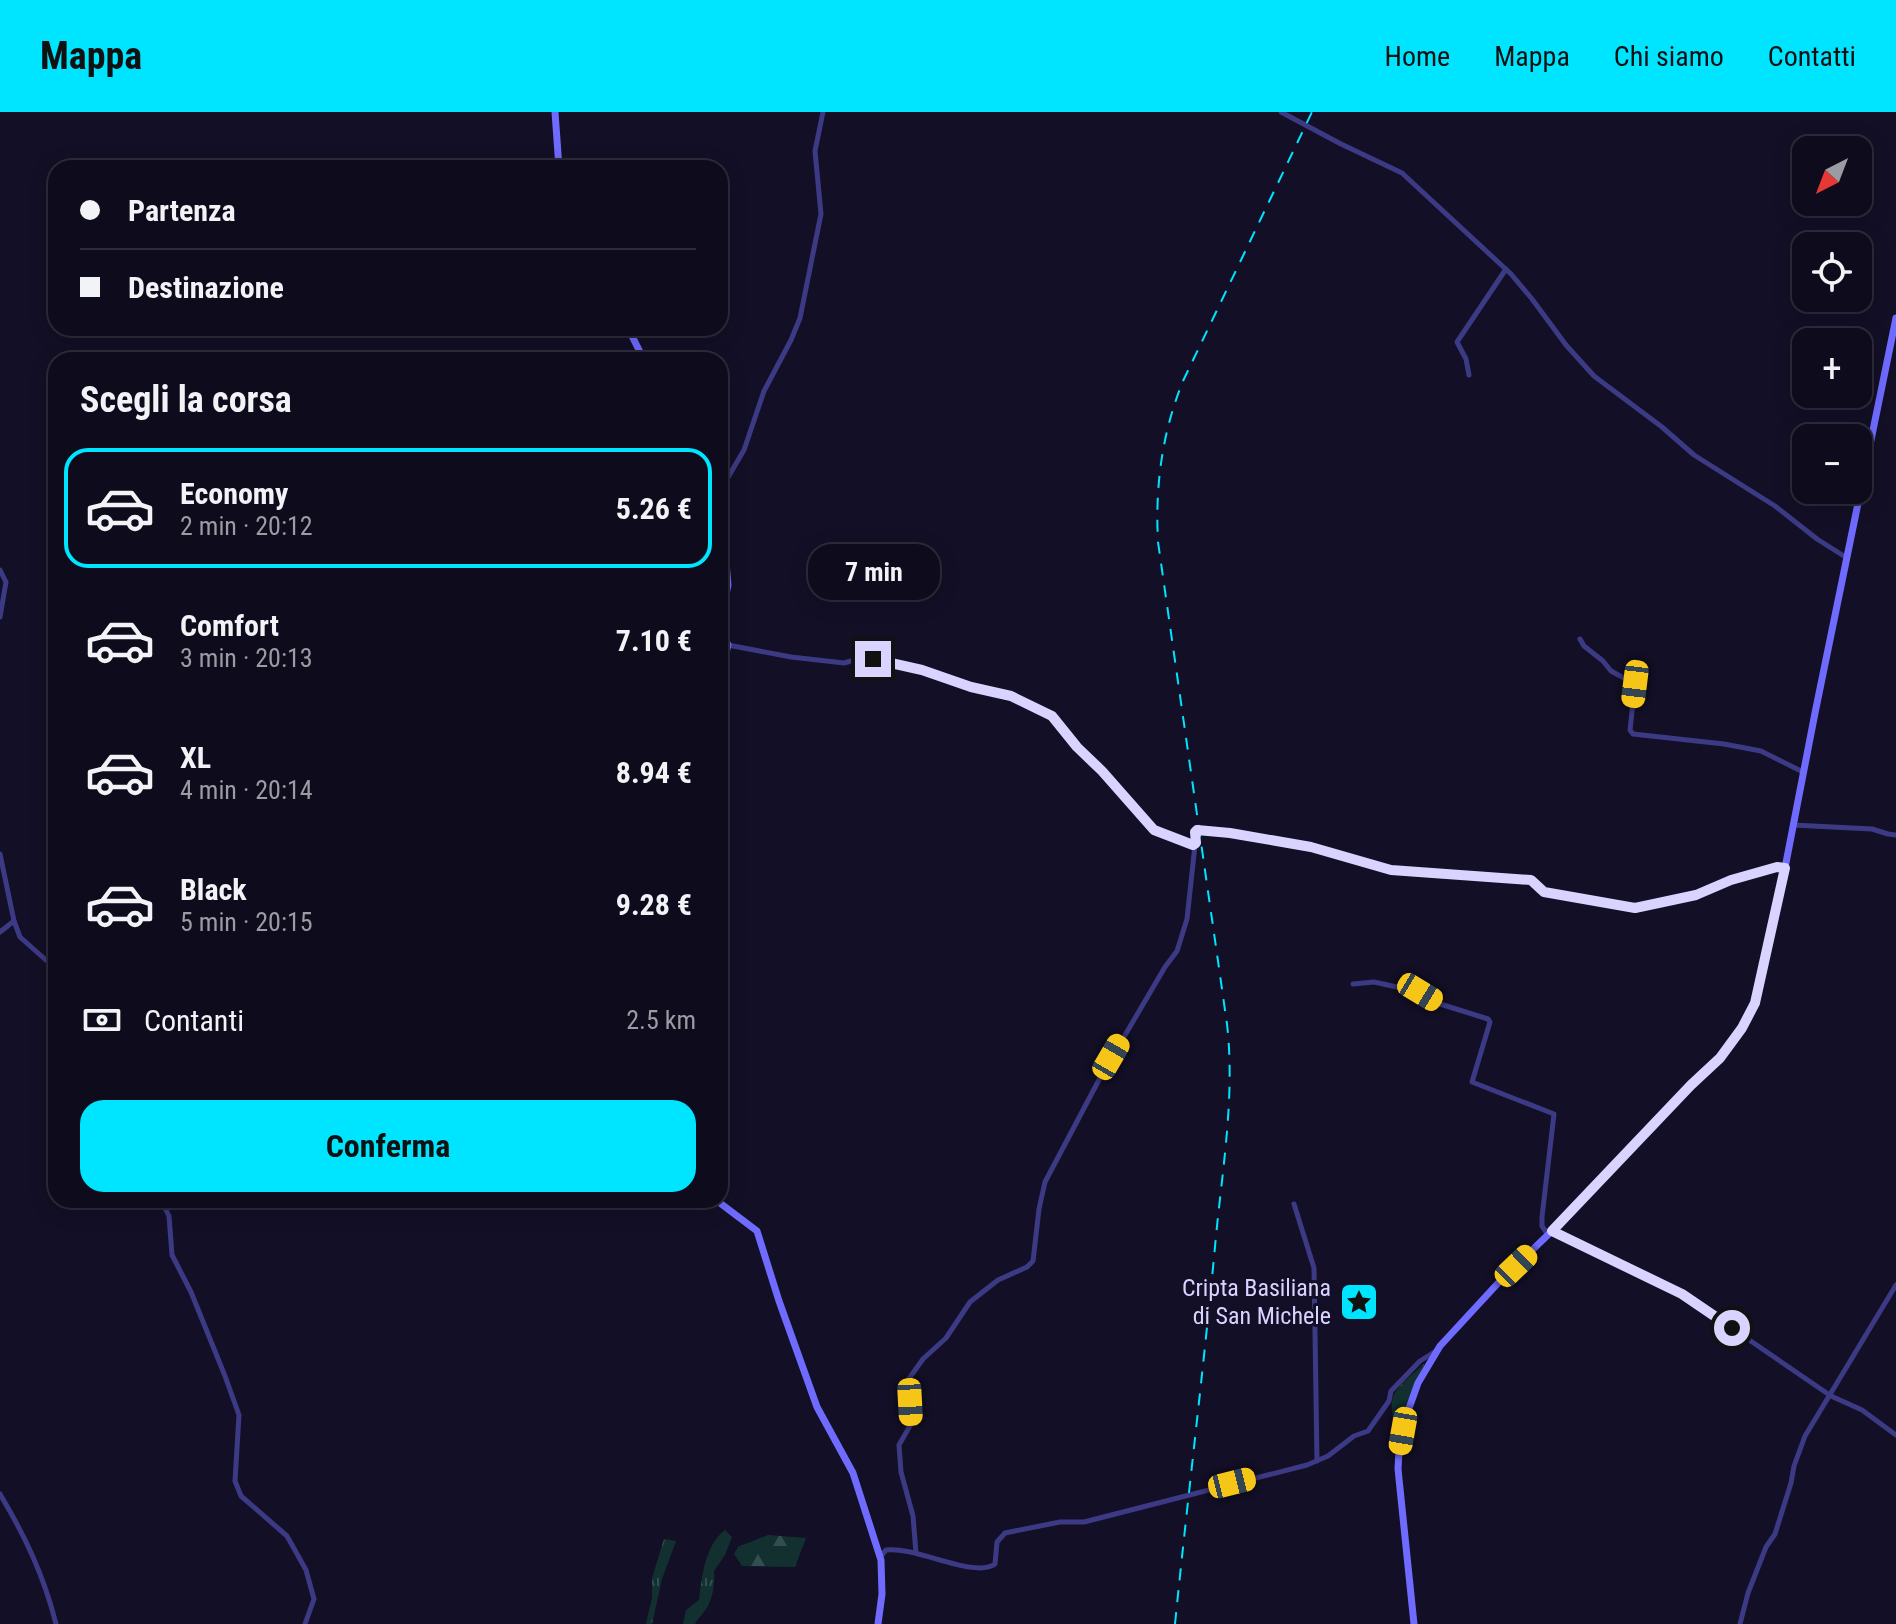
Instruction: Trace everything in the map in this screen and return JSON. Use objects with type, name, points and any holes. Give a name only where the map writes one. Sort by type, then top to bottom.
[{"type":"main road","points":[[555,112],[558,160]]},
{"type":"main road","points":[[1414,1624],[1398,1469],[1408,1411],[1418,1383],[1448,1336],[1720,1058],[1742,1028],[1755,1003],[1896,318]]},
{"type":"main road","points":[[728,1208],[757,1231],[817,1407],[853,1473],[880,1557],[882,1582],[878,1624]]},
{"type":"street","points":[[728,477],[744,450],[764,391],[800,318],[821,214],[815,151],[823,112]]},
{"type":"street","points":[[1281,112],[1402,173],[1506,269],[1594,376],[1694,455],[1775,506],[1848,559]]},
{"type":"street","points":[[1469,375],[1466,359],[1457,342],[1506,269]]},
{"type":"street","points":[[0,570],[6,582],[0,617]]},
{"type":"street","points":[[1580,639],[1611,671],[1635,684],[1630,730],[1633,734],[1761,751],[1804,773]]},
{"type":"street","points":[[728,645],[844,663],[865,657],[922,670],[1024,701],[1057,720],[1077,747],[1154,830],[1195,845]]},
{"type":"street","points":[[1793,825],[1872,829],[1896,835]]},
{"type":"street","points":[[916,1553],[913,1516],[901,1472],[899,1445],[911,1424],[908,1380],[923,1359],[946,1338],[970,1302],[998,1280],[1027,1267],[1033,1261],[1045,1182],[1101,1076],[1177,951],[1187,919],[1197,830],[1311,847],[1391,870],[1531,880],[1544,892],[1635,908],[1696,895],[1731,880],[1777,867],[1785,868]]},
{"type":"street","points":[[0,854],[20,937],[48,962]]},
{"type":"street","points":[[0,932],[14,921]]},
{"type":"street","points":[[1353,984],[1374,982],[1420,992],[1440,1004],[1488,1019],[1490,1022],[1472,1082],[1554,1114],[1542,1217],[1542,1226],[1550,1233],[1682,1294],[1831,1396],[1862,1410],[1896,1435]]},
{"type":"street","points":[[1294,1204],[1314,1268],[1317,1461]]},
{"type":"street","points":[[165,1208],[169,1216],[172,1255],[191,1292],[239,1415],[235,1481],[241,1496],[287,1536],[306,1570],[314,1599],[305,1624]]},
{"type":"street","points":[[1740,1624],[1748,1593],[1766,1547],[1775,1534],[1805,1436],[1896,1285]]},
{"type":"street","points":[[880,1557],[889,1549],[972,1568],[990,1568],[995,1564],[997,1542],[1005,1533],[1060,1522],[1084,1522],[1317,1461],[1354,1436],[1368,1431],[1389,1401],[1391,1391],[1420,1361],[1437,1351]]},
{"type":"street","points":[[0,1494],[18,1524],[47,1588],[56,1624]]},
{"type":"green space","points":[[1425,1363],[1406,1404],[1398,1445],[1392,1414],[1393,1397]]},
{"type":"green space","points":[[725,1530],[732,1537],[714,1571],[708,1606],[695,1624],[683,1624],[686,1610],[699,1600],[709,1552]]},
{"type":"green space","points":[[768,1535],[806,1538],[795,1567],[742,1566],[734,1554],[738,1547]]},
{"type":"green space","points":[[664,1539],[676,1541],[662,1579],[652,1624],[646,1624],[652,1598],[652,1578]]},
{"type":"railway","points":[[1175,1624],[1225,1156],[1230,1077],[1227,1024],[1158,542],[1159,480],[1165,440],[1183,381],[1312,112]]},
{"type":"place","name":"Cripta Basiliana di San Michele","points":[[1359,1302]]},
{"type":"route","points":[[873,659],[1011,696],[1052,716],[1154,830],[1193,845],[1196,843],[1195,832],[1204,829],[1311,847],[1391,870],[1531,880],[1544,892],[1635,908],[1696,895],[1731,880],[1777,867],[1785,868],[1755,1003],[1742,1028],[1720,1058],[1552,1231],[1682,1294],[1732,1328]]}]
